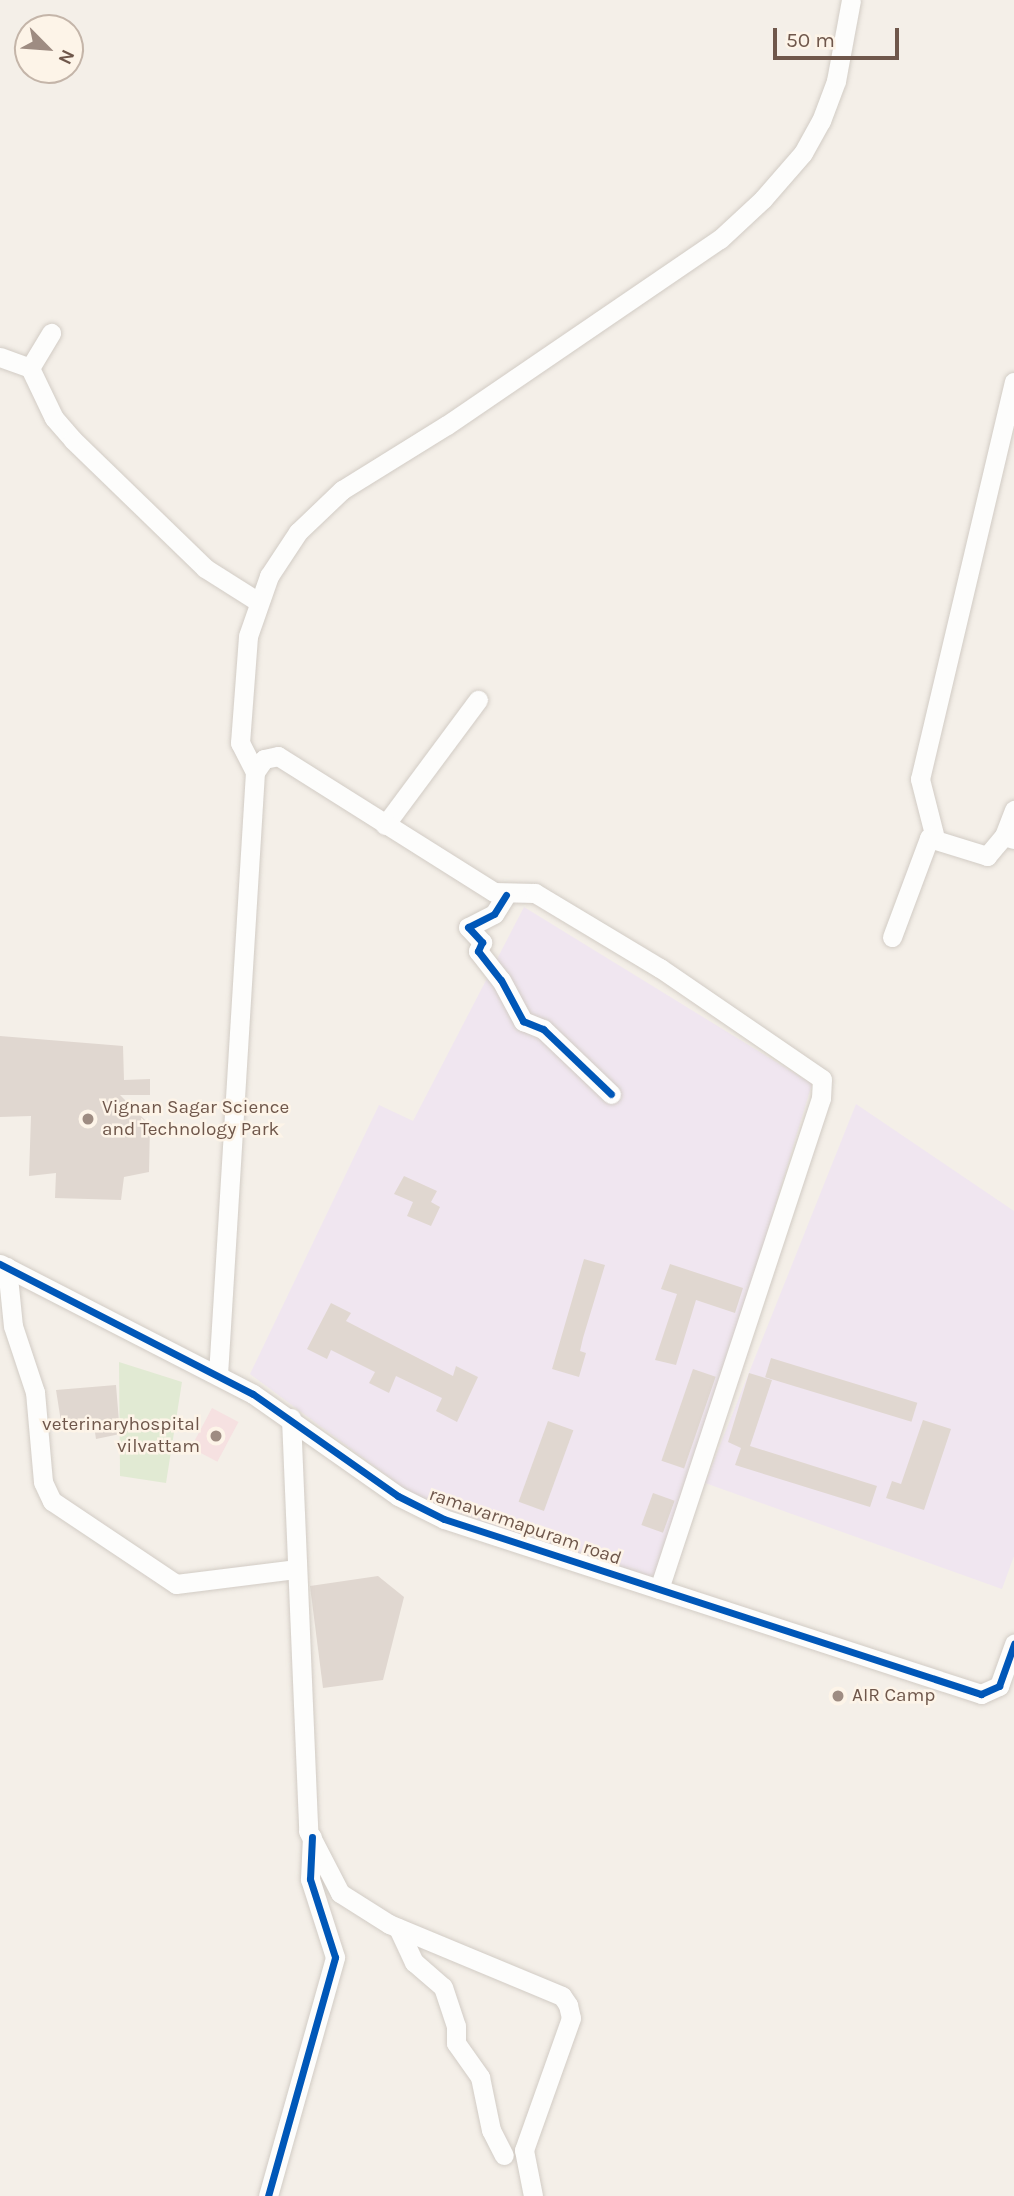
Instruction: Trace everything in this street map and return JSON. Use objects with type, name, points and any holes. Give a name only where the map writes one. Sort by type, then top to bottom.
[{"type":"street","points":[[218,1375],[255,772],[240,743],[240,703],[257,601],[298,532],[342,489],[447,425],[720,239],[763,199],[803,153],[821,121],[836,81],[851,0]]},
{"type":"street","points":[[30,368],[51,333]]},
{"type":"street","points":[[0,358],[30,368],[54,418],[73,440],[205,568],[257,601]]},
{"type":"street","points":[[935,838],[920,779],[1014,382]]},
{"type":"street","points":[[384,825],[478,700]]},
{"type":"street","points":[[255,772],[264,759],[293,761],[384,825],[506,895],[535,893],[660,968],[822,1079],[821,1098],[659,1590]]},
{"type":"street","points":[[892,937],[923,844],[935,838],[988,856],[1009,837],[1014,810]]},
{"type":"street","points":[[506,895],[494,914],[468,927],[482,942],[478,951],[523,1021],[543,1029],[611,1094]]},
{"type":"street","points":[[3,1266],[13,1326],[34,1392],[43,1482],[52,1501],[176,1584],[297,1569]]},
{"type":"street","name":"ramavarmapuram road","points":[[3,1266],[218,1375],[291,1418],[422,1510],[659,1590],[981,1693],[999,1686],[1014,1644]]},
{"type":"street","points":[[268,2196],[335,1957],[310,1880],[312,1837],[291,1418]]},
{"type":"street","points":[[312,1837],[340,1893],[398,1928],[562,1996],[568,2005],[570,2018],[524,2150],[533,2196]]},
{"type":"street","points":[[398,1928],[414,1962],[443,1987],[456,2026],[456,2043],[480,2077],[491,2130],[505,2155]]},
{"type":"shaded area","points":[[524,907],[812,1084],[660,1586],[416,1497],[250,1374],[379,1105],[413,1121]]},
{"type":"shaded area","points":[[856,1104],[1014,1211],[1014,1556],[1002,1589],[705,1483]]},
{"type":"shaded area","name":"veterinaryhospital vilvattam","points":[[212,1408],[238,1422],[217,1462],[191,1448]]},
{"type":"green space","points":[[119,1362],[182,1382],[166,1483],[120,1476]]},
{"type":"building","name":"Vignan Sagar Science and Technology Park","points":[[0,1036],[123,1046],[124,1080],[150,1079],[150,1095],[120,1095],[150,1125],[149,1172],[124,1177],[121,1200],[55,1198],[56,1173],[29,1176],[31,1116],[0,1117]]},
{"type":"building","points":[[404,1176],[437,1191],[431,1202],[440,1207],[431,1226],[407,1216],[413,1202],[394,1194]]},
{"type":"building","points":[[584,1259],[605,1265],[583,1338],[580,1351],[586,1353],[579,1377],[552,1369]]},
{"type":"building","points":[[670,1264],[743,1288],[735,1313],[696,1300],[676,1365],[655,1360],[677,1294],[661,1289]]},
{"type":"building","points":[[331,1303],[351,1313],[346,1321],[453,1376],[456,1366],[478,1377],[457,1422],[436,1411],[442,1398],[396,1376],[389,1393],[369,1383],[375,1372],[331,1350],[327,1359],[307,1349]]},
{"type":"building","points":[[771,1358],[917,1403],[911,1422],[765,1377]]},
{"type":"building","points":[[693,1369],[716,1377],[684,1469],[661,1461]]},
{"type":"building","points":[[749,1373],[772,1380],[750,1446],[877,1486],[870,1507],[735,1465],[741,1448],[728,1442]]},
{"type":"building","points":[[116,1385],[120,1434],[96,1439],[94,1426],[62,1428],[56,1390]]},
{"type":"building","points":[[923,1420],[951,1429],[924,1510],[886,1498],[892,1481],[901,1484]]},
{"type":"building","points":[[548,1421],[573,1430],[544,1511],[519,1502]]},
{"type":"building","points":[[653,1493],[675,1501],[663,1533],[641,1525]]},
{"type":"building","points":[[378,1576],[404,1597],[383,1680],[323,1688],[310,1586]]},
{"type":"cycle path","points":[[506,895],[494,914],[468,927],[482,942],[478,951],[501,980],[523,1021],[543,1029],[611,1094]]},
{"type":"cycle path","points":[[0,1264],[253,1394],[398,1496],[444,1519],[981,1694],[999,1686],[1014,1644]]},
{"type":"cycle path","points":[[268,2196],[335,1957],[310,1879],[312,1837]]},
{"type":"place","name":"Vignan Sagar Science and Technology Park","points":[[88,1119]]},
{"type":"place","name":"veterinaryhospital vilvattam","points":[[216,1436]]},
{"type":"place","name":"AIR Camp","points":[[838,1696]]}]
